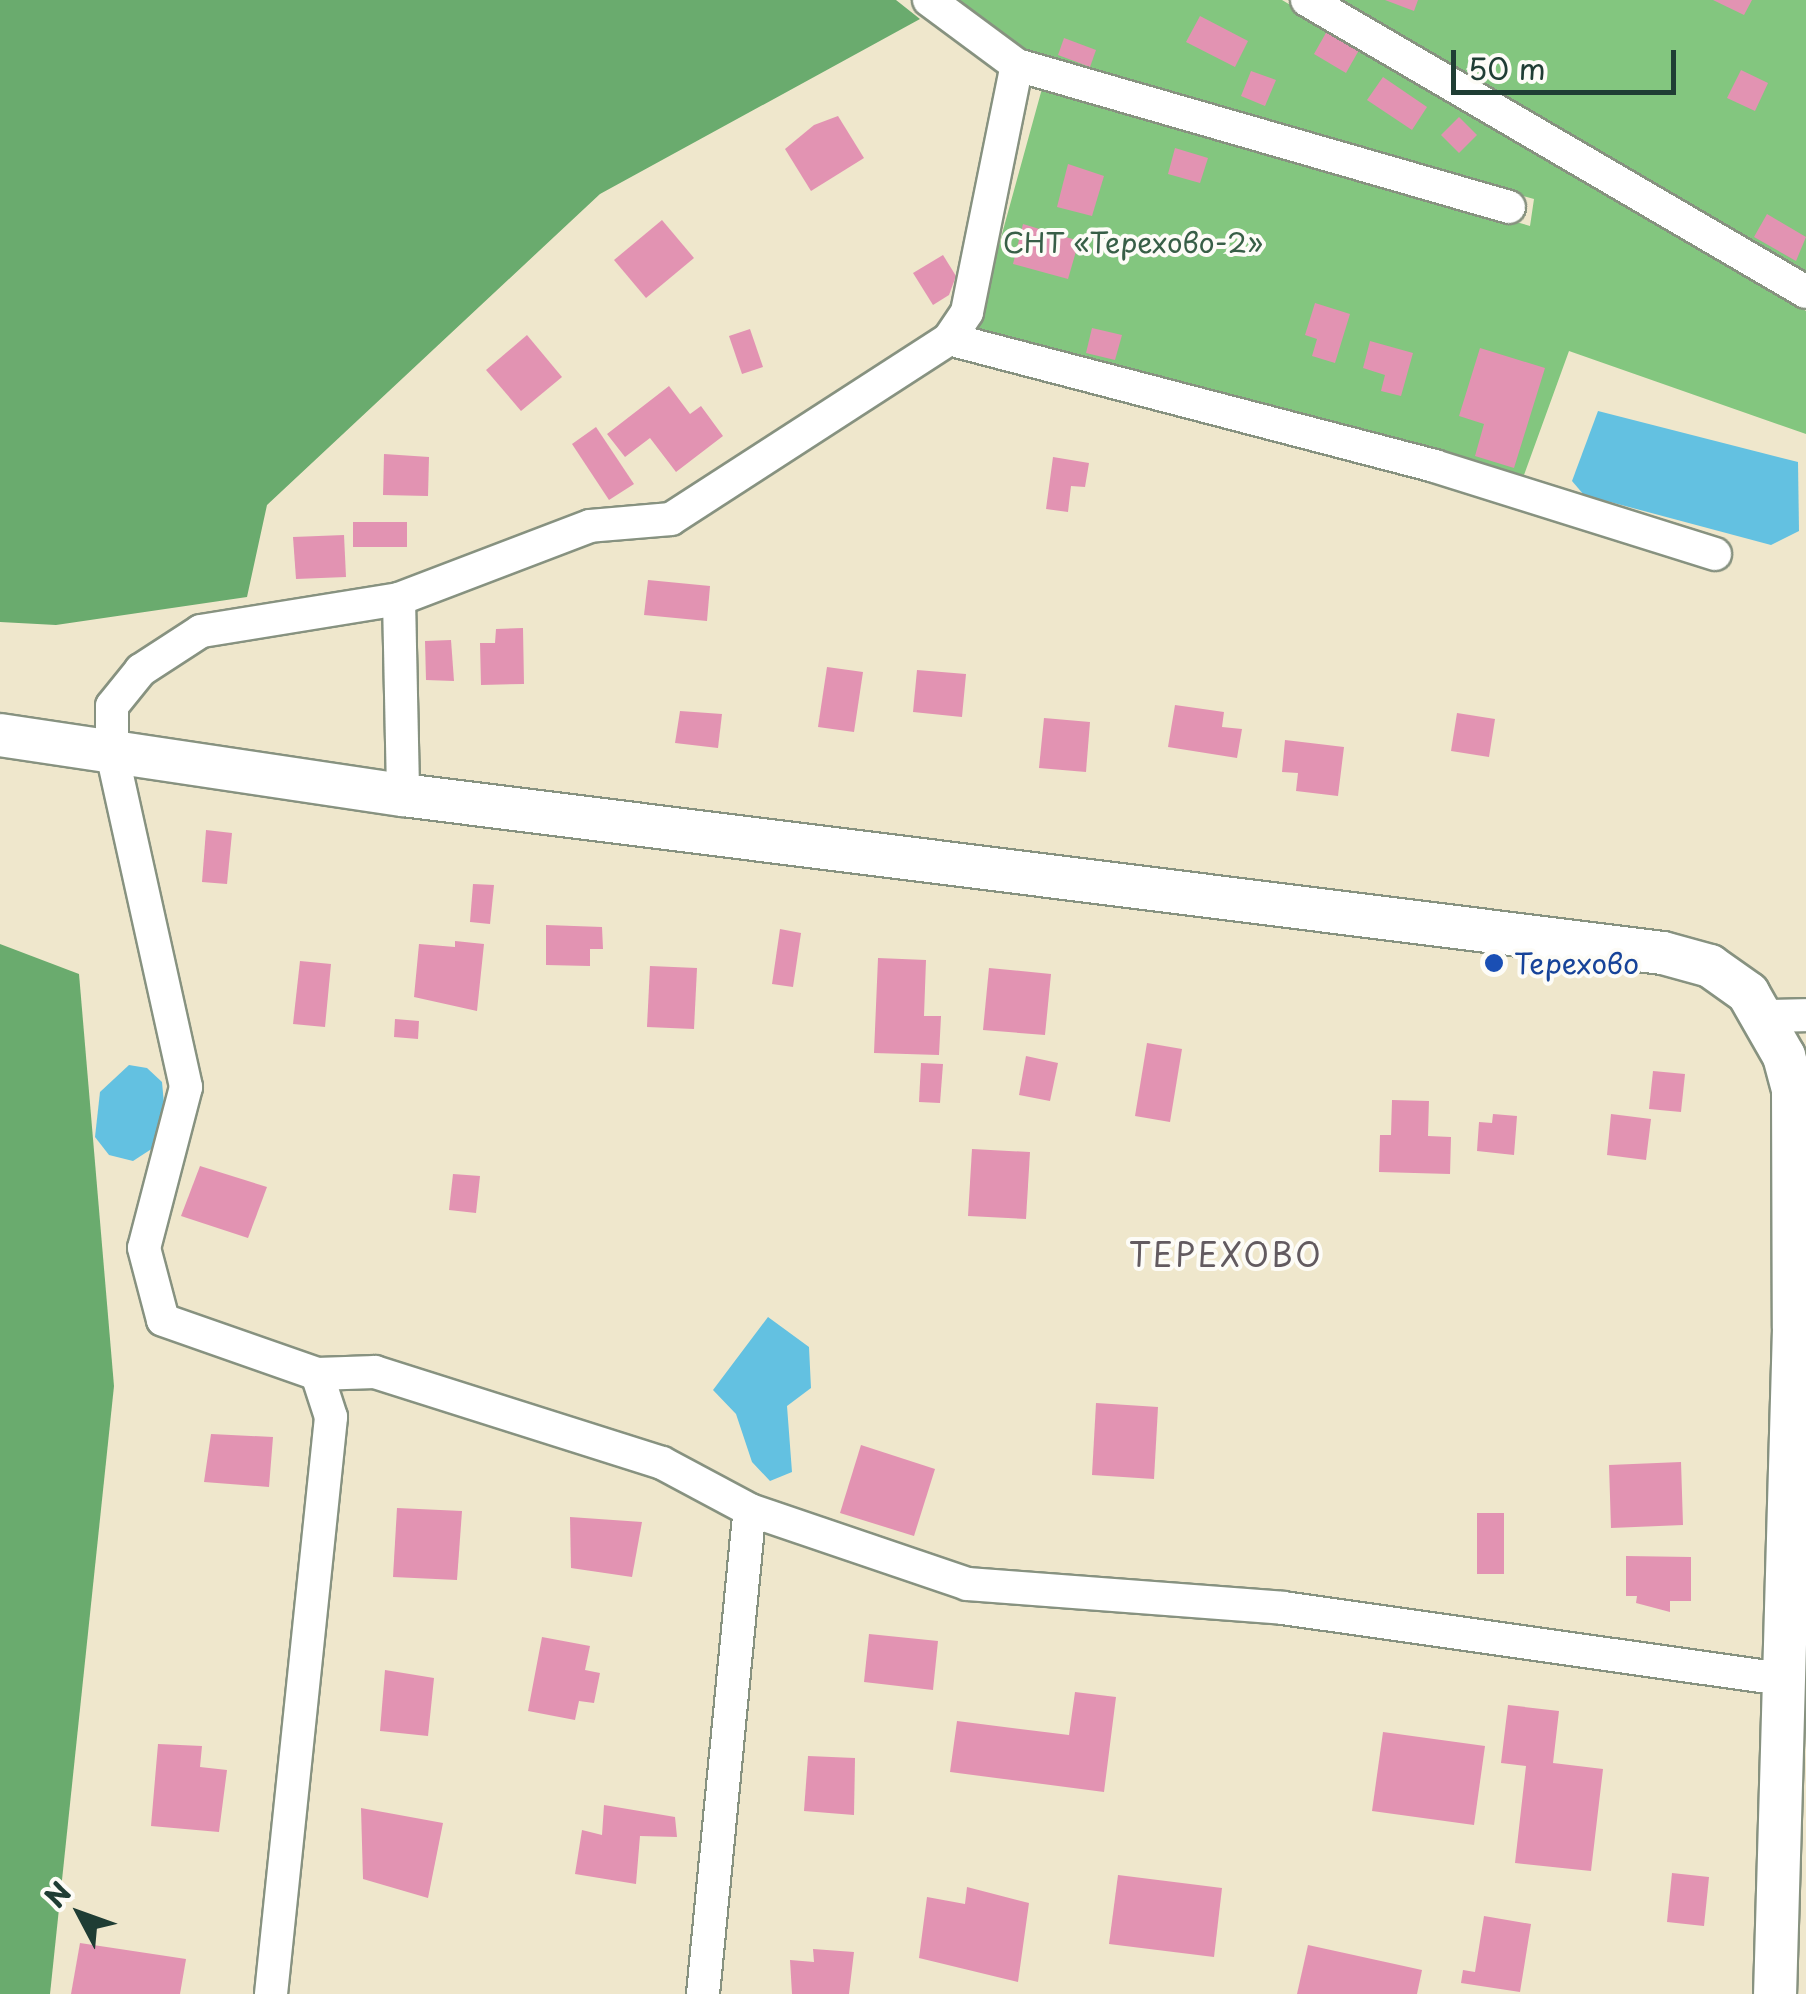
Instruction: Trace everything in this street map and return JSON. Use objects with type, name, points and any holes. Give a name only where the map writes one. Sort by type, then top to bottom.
[{"type":"main road","points":[[0,735],[404,796],[1663,953],[1710,966],[1786,1016],[1792,1090],[1794,1637],[1775,1994]]},
{"type":"street","points":[[929,0],[1017,65],[1509,207]]},
{"type":"street","points":[[1307,0],[1806,292]]},
{"type":"street","points":[[1017,65],[967,312],[949,339],[671,520],[590,526],[399,599],[201,631],[141,670],[112,706],[112,753],[186,1087],[144,1248],[164,1320],[317,1374],[375,1372],[662,1464],[750,1510],[967,1584],[1283,1608],[1789,1693]]},
{"type":"street","points":[[949,339],[1435,466],[1715,554]]},
{"type":"street","points":[[399,599],[404,796]]},
{"type":"street","points":[[272,1994],[331,1417],[317,1374]]},
{"type":"street","points":[[703,1994],[750,1510]]},
{"type":"green space","points":[[0,0],[896,0],[920,19],[600,194],[267,505],[247,597],[56,625],[0,622]]},
{"type":"green space","name":"СНТ «Терехово-2»","points":[[951,0],[1282,0],[1806,311],[1806,434],[1569,351],[1524,475],[975,332],[1043,85],[1530,226],[1534,199],[1090,76],[1004,42]]},
{"type":"green space","points":[[1340,0],[1806,0],[1806,271],[1710,216]]},
{"type":"green space","points":[[0,944],[79,974],[114,1386],[50,1994],[0,1994]]},
{"type":"water","points":[[1598,411],[1798,462],[1799,531],[1771,545],[1584,495],[1572,481]]},
{"type":"water","points":[[129,1065],[147,1068],[162,1082],[164,1104],[153,1148],[133,1161],[109,1155],[95,1137],[100,1092]]},
{"type":"water","points":[[768,1317],[809,1347],[811,1388],[787,1406],[792,1472],[770,1481],[752,1462],[736,1414],[713,1390]]},
{"type":"building","points":[[1385,0],[1418,0],[1414,11]]},
{"type":"building","points":[[1713,0],[1752,0],[1744,15]]},
{"type":"building","points":[[1200,16],[1248,41],[1235,67],[1186,42]]},
{"type":"building","points":[[1327,31],[1359,50],[1346,73],[1314,54]]},
{"type":"building","points":[[1064,38],[1096,50],[1090,67],[1058,55]]},
{"type":"building","points":[[1741,70],[1768,83],[1755,111],[1727,98]]},
{"type":"building","points":[[1251,71],[1276,80],[1265,106],[1241,96]]},
{"type":"building","points":[[1383,77],[1427,107],[1412,130],[1367,100]]},
{"type":"building","points":[[838,116],[864,158],[811,191],[785,149],[814,125]]},
{"type":"building","points":[[1459,117],[1477,135],[1459,153],[1441,135]]},
{"type":"building","points":[[1175,148],[1208,158],[1200,183],[1168,174]]},
{"type":"building","points":[[1068,164],[1104,176],[1092,216],[1057,207]]},
{"type":"building","points":[[1767,214],[1806,237],[1796,261],[1754,237]]},
{"type":"building","points":[[662,220],[694,258],[646,298],[614,260]]},
{"type":"building","points":[[1023,224],[1079,241],[1068,279],[1013,264]]},
{"type":"building","points":[[943,255],[956,276],[949,295],[933,305],[913,273]]},
{"type":"building","points":[[1315,303],[1350,314],[1335,363],[1312,356],[1317,339],[1305,335]]},
{"type":"building","points":[[1092,328],[1122,335],[1115,360],[1086,353]]},
{"type":"building","points":[[750,329],[763,367],[742,374],[729,336]]},
{"type":"building","points":[[527,335],[562,377],[521,411],[486,370]]},
{"type":"building","points":[[1370,341],[1413,353],[1401,396],[1381,391],[1385,375],[1363,368]]},
{"type":"building","points":[[1480,348],[1545,368],[1514,468],[1475,456],[1484,424],[1459,416]]},
{"type":"building","points":[[669,386],[690,414],[701,406],[723,436],[676,472],[650,438],[625,457],[607,434]]},
{"type":"building","points":[[596,427],[634,484],[609,500],[572,444]]},
{"type":"building","points":[[384,454],[429,457],[428,496],[383,495]]},
{"type":"building","points":[[1053,457],[1089,463],[1085,487],[1071,486],[1068,512],[1046,509]]},
{"type":"building","points":[[353,522],[407,522],[407,547],[353,547]]},
{"type":"building","points":[[344,535],[346,577],[296,579],[293,537]]},
{"type":"building","points":[[648,580],[710,586],[707,621],[644,615]]},
{"type":"building","points":[[523,628],[524,684],[481,685],[480,643],[495,643],[496,629]]},
{"type":"building","points":[[451,640],[454,681],[426,680],[425,641]]},
{"type":"building","points":[[827,667],[863,672],[854,732],[818,727]]},
{"type":"building","points":[[917,670],[966,674],[962,717],[913,712]]},
{"type":"building","points":[[1175,705],[1224,712],[1222,727],[1242,729],[1237,758],[1168,747]]},
{"type":"building","points":[[680,711],[722,714],[718,748],[675,743]]},
{"type":"building","points":[[1457,713],[1495,719],[1489,757],[1451,751]]},
{"type":"building","points":[[1044,718],[1090,722],[1086,772],[1039,768]]},
{"type":"building","points":[[1285,740],[1344,747],[1338,796],[1296,791],[1298,773],[1282,772]]},
{"type":"building","points":[[206,830],[232,833],[227,884],[202,882]]},
{"type":"building","points":[[473,884],[494,885],[490,924],[470,922]]},
{"type":"building","points":[[546,925],[602,927],[603,949],[590,949],[590,966],[546,965]]},
{"type":"building","points":[[780,929],[801,933],[793,987],[772,984]]},
{"type":"building","points":[[455,941],[484,944],[477,1011],[414,997],[419,944],[455,947]]},
{"type":"building","points":[[878,958],[926,960],[924,1016],[941,1016],[939,1055],[874,1053]]},
{"type":"building","points":[[300,961],[331,964],[325,1027],[293,1024]]},
{"type":"building","points":[[650,966],[697,968],[694,1029],[647,1027]]},
{"type":"building","points":[[989,968],[1051,974],[1045,1035],[983,1030]]},
{"type":"building","points":[[395,1019],[419,1021],[418,1039],[394,1037]]},
{"type":"building","points":[[1147,1043],[1182,1049],[1170,1122],[1135,1116]]},
{"type":"building","points":[[1026,1056],[1058,1063],[1050,1101],[1019,1095]]},
{"type":"building","points":[[921,1063],[943,1064],[940,1103],[919,1102]]},
{"type":"building","points":[[1653,1071],[1685,1074],[1681,1112],[1649,1109]]},
{"type":"building","points":[[1392,1100],[1429,1101],[1428,1136],[1451,1137],[1450,1174],[1379,1172],[1380,1135],[1391,1135]]},
{"type":"building","points":[[1493,1114],[1517,1116],[1514,1155],[1477,1151],[1479,1122],[1492,1123]]},
{"type":"building","points":[[1611,1114],[1651,1119],[1646,1160],[1607,1155]]},
{"type":"building","points":[[972,1149],[1030,1152],[1026,1219],[968,1216]]},
{"type":"building","points":[[200,1166],[267,1187],[248,1238],[181,1216]]},
{"type":"building","points":[[453,1174],[480,1176],[476,1213],[449,1210]]},
{"type":"building","points":[[1096,1403],[1158,1407],[1154,1479],[1092,1475]]},
{"type":"building","points":[[211,1434],[273,1437],[269,1487],[204,1482]]},
{"type":"building","points":[[861,1445],[935,1469],[914,1536],[840,1513]]},
{"type":"building","points":[[1681,1462],[1683,1525],[1611,1528],[1609,1465]]},
{"type":"building","points":[[397,1508],[462,1511],[457,1580],[393,1577]]},
{"type":"building","points":[[1477,1513],[1504,1513],[1504,1574],[1477,1574]]},
{"type":"building","points":[[570,1517],[642,1522],[632,1577],[571,1568]]},
{"type":"building","points":[[1626,1556],[1691,1557],[1691,1601],[1670,1601],[1670,1612],[1636,1603],[1637,1596],[1626,1596]]},
{"type":"building","points":[[869,1634],[938,1641],[933,1690],[864,1682]]},
{"type":"building","points":[[542,1637],[590,1646],[585,1670],[600,1673],[594,1703],[579,1701],[575,1720],[528,1711]]},
{"type":"building","points":[[385,1670],[434,1678],[428,1736],[380,1731]]},
{"type":"building","points":[[1075,1692],[1116,1697],[1104,1792],[950,1772],[957,1721],[1069,1735]]},
{"type":"building","points":[[1508,1705],[1559,1711],[1553,1763],[1603,1769],[1591,1871],[1515,1863],[1526,1766],[1501,1763]]},
{"type":"building","points":[[1383,1732],[1485,1746],[1474,1825],[1372,1811]]},
{"type":"building","points":[[158,1744],[202,1746],[200,1767],[227,1770],[219,1832],[151,1826]]},
{"type":"building","points":[[808,1756],[855,1758],[854,1815],[804,1811]]},
{"type":"building","points":[[604,1805],[675,1817],[677,1837],[640,1836],[636,1884],[575,1874],[582,1830],[602,1835]]},
{"type":"building","points":[[361,1808],[443,1823],[428,1898],[363,1879]]},
{"type":"building","points":[[1672,1873],[1709,1877],[1704,1926],[1667,1922]]},
{"type":"building","points":[[1118,1875],[1222,1888],[1214,1957],[1109,1944]]},
{"type":"building","points":[[967,1887],[1029,1903],[1018,1982],[919,1958],[927,1897],[965,1904]]},
{"type":"building","points":[[1484,1916],[1531,1924],[1520,1992],[1461,1983],[1463,1970],[1475,1972]]},
{"type":"building","points":[[80,1943],[186,1959],[180,1994],[71,1994]]},
{"type":"building","points":[[1308,1945],[1422,1970],[1417,1994],[1297,1994]]},
{"type":"building","points":[[813,1949],[854,1952],[849,1994],[792,1994],[790,1960],[814,1962]]},
{"type":"place","name":"Терехово","points":[[1494,963]]},
{"type":"district","name":"ТЕРЕХОВО","points":[[1226,1254]]}]
